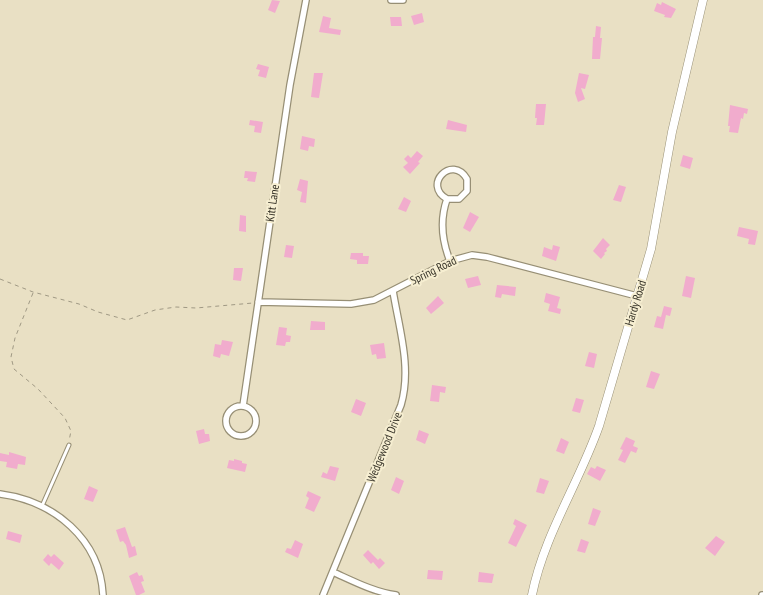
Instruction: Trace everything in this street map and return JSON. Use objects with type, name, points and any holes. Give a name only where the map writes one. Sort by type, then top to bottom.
[{"type":"street","name":"Kitt Lane","points":[[243,406],[290,85],[306,0]]},
{"type":"street","points":[[391,0],[403,0]]},
{"type":"street","name":"Hardy Road","points":[[532,595],[551,537],[565,502],[589,454],[599,426],[637,296],[656,227],[671,139],[703,0]]},
{"type":"street","points":[[447,171],[459,171],[467,179],[467,191],[459,199],[447,199],[439,191],[439,179],[447,171]]},
{"type":"street","points":[[447,199],[444,209],[443,238],[450,261]]},
{"type":"street","name":"Spring Road","points":[[258,302],[351,304],[374,300],[450,261],[464,256],[480,256],[637,296]]},
{"type":"street","name":"Wedgewood Drive","points":[[323,595],[405,391],[405,360],[393,291]]},
{"type":"street","points":[[243,406],[252,411],[256,425],[251,433],[242,437],[232,434],[226,426],[226,416],[233,408],[243,406]]},
{"type":"street","points":[[0,494],[42,507],[65,520],[76,530],[94,555],[99,570],[103,595]]},
{"type":"street","points":[[333,572],[396,595]]},
{"type":"lane","points":[[42,507],[69,445]]},
{"type":"path","points":[[0,279],[33,292],[80,304],[98,312],[127,320],[156,310],[176,307],[196,308],[258,302]]},
{"type":"path","points":[[33,292],[15,338],[11,357],[14,369],[38,389],[65,418],[71,431],[69,445]]},
{"type":"building","points":[[272,0],[280,1],[275,13],[268,10]]},
{"type":"building","points":[[662,2],[676,9],[671,18],[664,17],[665,15],[654,11],[657,3],[661,5]]},
{"type":"building","points":[[422,13],[424,22],[414,25],[411,16]]},
{"type":"building","points":[[323,16],[331,18],[329,28],[341,30],[340,35],[319,32]]},
{"type":"building","points":[[390,17],[401,17],[402,26],[391,26]]},
{"type":"building","points":[[596,26],[601,27],[600,59],[592,59],[593,37],[595,37]]},
{"type":"building","points":[[258,64],[269,67],[266,78],[258,76],[260,70],[256,69]]},
{"type":"building","points":[[314,73],[323,73],[319,98],[311,97]]},
{"type":"building","points":[[579,73],[589,75],[585,89],[581,88],[585,99],[578,102],[575,93]]},
{"type":"building","points":[[536,104],[546,104],[544,125],[536,125]]},
{"type":"building","points":[[730,105],[748,109],[747,114],[744,113],[743,119],[741,118],[738,133],[729,132]]},
{"type":"building","points":[[250,120],[263,122],[261,133],[254,132],[255,126],[249,125]]},
{"type":"building","points":[[448,120],[467,125],[466,132],[446,129]]},
{"type":"building","points":[[302,136],[315,139],[314,147],[309,146],[308,151],[300,149]]},
{"type":"building","points":[[417,151],[423,156],[418,162],[420,163],[410,174],[403,167],[408,163],[404,159],[408,155],[411,158]]},
{"type":"building","points":[[683,155],[693,158],[690,169],[680,166]]},
{"type":"building","points":[[245,171],[257,172],[255,182],[247,181],[248,178],[244,178]]},
{"type":"building","points":[[300,179],[308,181],[306,203],[300,202],[302,192],[297,190]]},
{"type":"building","points":[[619,185],[626,187],[621,202],[613,200]]},
{"type":"building","points":[[404,197],[411,201],[406,212],[398,209]]},
{"type":"building","points":[[470,212],[479,217],[470,232],[463,228]]},
{"type":"building","points":[[240,215],[246,216],[246,232],[239,231]]},
{"type":"building","points":[[739,227],[758,231],[755,245],[748,244],[749,239],[737,236]]},
{"type":"building","points":[[603,238],[610,245],[601,259],[593,251]]},
{"type":"building","points":[[286,245],[294,246],[292,258],[284,257]]},
{"type":"building","points":[[553,245],[560,247],[556,261],[542,256],[544,247],[552,250]]},
{"type":"building","points":[[351,253],[363,253],[363,256],[369,256],[368,264],[357,264],[357,260],[350,259]]},
{"type":"building","points":[[234,268],[243,268],[241,281],[233,280]]},
{"type":"building","points":[[478,276],[481,285],[468,288],[465,279]]},
{"type":"building","points":[[686,276],[695,278],[691,298],[682,296]]},
{"type":"building","points":[[497,285],[516,287],[515,296],[502,294],[501,298],[495,297]]},
{"type":"building","points":[[546,293],[560,297],[557,308],[561,309],[560,314],[548,311],[550,304],[544,302]]},
{"type":"building","points":[[438,296],[444,303],[431,314],[426,308]]},
{"type":"building","points":[[664,306],[672,308],[670,316],[666,315],[663,329],[654,327],[657,316],[661,317]]},
{"type":"building","points":[[311,321],[325,322],[325,330],[310,330]]},
{"type":"building","points":[[279,327],[287,328],[286,335],[291,336],[290,342],[286,342],[285,346],[276,345]]},
{"type":"building","points":[[222,340],[233,342],[229,356],[221,354],[220,358],[213,356],[215,344],[221,345]]},
{"type":"building","points":[[384,343],[386,358],[377,359],[376,354],[372,355],[370,345]]},
{"type":"building","points":[[589,352],[597,354],[594,368],[585,366]]},
{"type":"building","points":[[651,371],[660,374],[654,389],[646,387]]},
{"type":"building","points":[[432,385],[446,387],[445,393],[440,392],[439,402],[430,401]]},
{"type":"building","points":[[576,398],[584,400],[580,413],[572,411]]},
{"type":"building","points":[[356,399],[366,403],[361,416],[351,412]]},
{"type":"building","points":[[204,429],[205,434],[209,434],[210,441],[199,444],[196,431]]},
{"type":"building","points":[[419,430],[429,434],[425,444],[416,440]]},
{"type":"building","points":[[626,437],[635,441],[633,446],[638,448],[636,453],[631,451],[625,463],[618,460],[623,450],[620,449]]},
{"type":"building","points":[[561,438],[569,442],[564,454],[556,451]]},
{"type":"building","points":[[9,452],[26,457],[25,465],[18,464],[17,469],[6,467],[7,462],[0,461],[0,453],[9,455]]},
{"type":"building","points":[[234,459],[247,464],[245,472],[227,468],[229,460],[234,461]]},
{"type":"building","points":[[330,466],[339,468],[335,481],[321,477],[323,472],[327,474]]},
{"type":"building","points":[[597,466],[606,470],[600,481],[587,474],[591,467],[595,469]]},
{"type":"building","points":[[396,477],[404,481],[399,494],[391,490]]},
{"type":"building","points":[[540,478],[549,481],[544,494],[536,492]]},
{"type":"building","points":[[89,486],[98,490],[93,502],[84,499]]},
{"type":"building","points":[[308,491],[321,497],[314,512],[305,508],[309,498],[306,496]]},
{"type":"building","points":[[593,508],[601,511],[595,526],[588,524]]},
{"type":"building","points":[[515,519],[527,525],[516,547],[508,543],[516,526],[513,524]]},
{"type":"building","points":[[125,527],[132,547],[135,546],[137,555],[129,558],[126,545],[123,541],[120,542],[116,530]]},
{"type":"building","points":[[8,531],[22,535],[20,543],[6,539]]},
{"type":"building","points":[[716,536],[725,542],[715,556],[705,548]]},
{"type":"building","points":[[581,539],[589,542],[585,553],[577,551]]},
{"type":"building","points":[[295,540],[303,544],[298,558],[285,552],[287,548],[291,549]]},
{"type":"building","points":[[368,550],[378,560],[380,558],[385,563],[379,569],[373,562],[371,564],[363,555]]},
{"type":"building","points":[[48,554],[51,557],[54,554],[64,563],[59,570],[51,563],[49,566],[43,560]]},
{"type":"building","points":[[428,570],[443,571],[442,580],[427,579]]},
{"type":"building","points":[[137,572],[139,576],[142,575],[144,581],[141,582],[145,592],[139,595],[136,595],[129,576]]},
{"type":"building","points":[[479,572],[494,574],[492,583],[478,582]]}]
